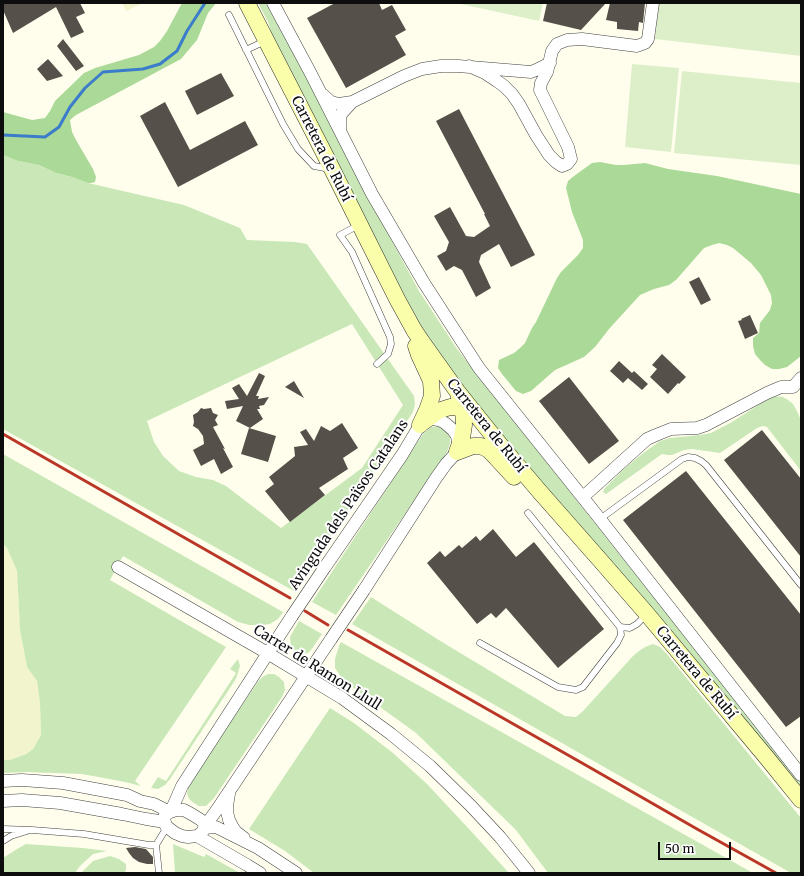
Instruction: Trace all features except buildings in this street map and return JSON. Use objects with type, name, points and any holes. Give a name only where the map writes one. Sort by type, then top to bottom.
[{"type":"main road","name":"Carretera de Rubí","points":[[247,3],[397,299],[414,330],[457,391],[469,411],[647,614],[801,800]]},
{"type":"main road","points":[[414,330],[415,343],[431,381],[432,396],[420,425]]},
{"type":"main road","points":[[420,425],[427,418],[438,411],[450,407],[469,411],[457,452]]},
{"type":"main road","points":[[457,452],[473,446],[481,446],[489,450],[526,487],[548,501]]},
{"type":"street","name":"Carretera de Rubí","points":[[273,3],[372,194],[424,283],[479,368],[796,763],[801,775]]},
{"type":"street","points":[[540,90],[541,83],[550,63],[552,51],[557,44],[567,40],[582,39],[637,46],[644,43],[648,39],[653,3]]},
{"type":"street","points":[[320,92],[331,102],[339,104],[352,102],[404,76],[422,69],[441,66],[469,66],[531,72],[550,63]]},
{"type":"street","points":[[469,66],[485,73],[504,86],[512,94],[549,155],[562,166],[567,164],[571,158],[568,147],[540,90],[522,71]]},
{"type":"street","points":[[340,131],[341,114],[352,102]]},
{"type":"street","points":[[583,497],[647,439],[670,429],[697,428],[706,425],[767,393],[781,387],[798,385]]},
{"type":"street","name":"Avinguda dels Països Catalans","points":[[168,818],[182,786],[292,616],[405,450],[420,425],[431,420],[439,420],[446,423],[458,436],[457,452]]},
{"type":"street","points":[[202,830],[364,590],[436,478],[457,452]]},
{"type":"street","name":"Carrer de Ramon Llull","points":[[118,568],[306,676],[342,698],[391,734],[430,766],[472,806],[500,837],[529,873]]},
{"type":"street","points":[[3,781],[22,780],[70,784],[127,795],[140,801],[154,804],[168,818],[175,833],[182,836],[188,837],[202,830],[216,827],[258,848]]},
{"type":"street","points":[[229,792],[227,812],[232,826],[241,836],[296,873]]},
{"type":"street","points":[[3,801],[22,800],[60,803],[146,819],[168,818],[179,810],[184,810],[204,823],[202,830]]},
{"type":"street","points":[[202,830],[260,873]]},
{"type":"lane","points":[[229,15],[283,124],[298,149],[314,166],[332,170]]},
{"type":"lane","points":[[246,50],[266,41]]},
{"type":"lane","points":[[359,225],[340,235],[352,252],[390,337],[391,344],[388,354],[377,364]]},
{"type":"lane","points":[[600,519],[682,458],[695,458],[706,465],[801,585]]},
{"type":"lane","points":[[480,643],[558,687],[576,690],[583,687],[617,643],[621,635],[620,628],[528,513]]},
{"type":"lane","points":[[620,628],[630,628],[637,624],[647,614]]},
{"type":"lane","points":[[159,873],[156,845],[168,818]]},
{"type":"lane","points":[[3,829],[84,834],[156,845]]},
{"type":"lane","points":[[3,841],[11,836],[32,830]]},
{"type":"green space","points":[[122,3],[143,3],[126,11]]},
{"type":"green space","points":[[182,3],[216,3],[208,13],[197,40],[181,59],[76,115],[70,120],[72,132],[93,169],[96,177],[95,182],[88,183],[56,173],[39,165],[18,161],[3,155],[3,112],[32,120],[45,118],[55,101],[84,73],[95,68],[139,55],[154,47],[167,31]]},
{"type":"green space","points":[[258,3],[265,3],[272,10],[366,193],[419,291],[457,349],[775,748],[801,782],[801,791],[442,362],[400,292],[275,44],[268,22]]},
{"type":"green space","points":[[456,3],[543,3],[539,21]]},
{"type":"green space","points":[[659,3],[801,3],[801,56],[655,39]]},
{"type":"green space","points":[[632,64],[679,68],[671,152],[625,147]]},
{"type":"green space","points":[[682,71],[801,83],[801,165],[674,153]]},
{"type":"green space","points":[[3,155],[18,161],[39,165],[56,173],[88,183],[184,205],[240,228],[247,240],[307,244],[414,396],[415,404],[413,412],[294,591],[3,429]],"holes":[[[352,324],[403,405],[362,468],[281,528],[226,486],[213,480],[196,477],[179,471],[163,456],[154,442],[147,421]]]},
{"type":"green space","points":[[600,162],[616,165],[645,163],[668,169],[717,176],[801,194],[801,356],[787,367],[772,369],[765,365],[755,354],[753,338],[759,333],[760,323],[770,310],[772,303],[771,295],[761,275],[751,263],[733,248],[719,243],[704,248],[676,280],[669,285],[640,295],[595,347],[584,357],[555,370],[531,391],[523,394],[516,391],[498,368],[499,360],[514,353],[525,343],[557,278],[583,248],[583,240],[572,212],[566,188],[568,181],[574,176],[592,163]]},
{"type":"green space","points":[[774,396],[783,397],[793,404],[801,421],[801,471],[767,427],[763,426],[757,428],[720,453],[692,449],[684,450],[672,455],[662,454],[606,494],[603,492],[605,488],[624,469],[660,441],[670,438],[711,433]]},
{"type":"green space","points":[[439,426],[445,429],[450,436],[450,444],[447,452],[336,615],[312,602],[423,434],[431,427]]},
{"type":"green space","points":[[3,454],[283,612],[278,619],[270,624],[249,625],[238,622],[123,556],[110,580],[226,647],[135,781],[141,786],[82,774],[26,772],[3,773],[3,760],[10,760],[26,754],[33,749],[41,735],[40,703],[37,681],[27,667],[20,630],[17,571],[7,548],[3,544]]},
{"type":"green space","points":[[3,544],[7,548],[17,571],[20,630],[27,667],[37,681],[40,703],[41,735],[33,749],[10,760],[3,760]]},
{"type":"green space","points":[[371,597],[442,642],[565,716],[576,717],[583,711],[639,651],[653,644],[660,647],[801,818],[801,873],[791,873],[352,624]]},
{"type":"green space","points":[[299,621],[322,634],[308,653],[302,654],[291,648],[290,637]]},
{"type":"green space","points":[[341,642],[753,873],[548,873],[516,830],[416,733],[344,681],[335,668],[335,659]]},
{"type":"green space","points":[[238,659],[240,666],[234,682],[170,779],[165,785],[158,789],[151,788],[158,777],[166,781],[236,673],[230,669]]},
{"type":"green space","points":[[268,674],[274,674],[284,682],[285,690],[282,697],[214,798],[206,806],[199,806],[190,800],[187,794],[189,784],[259,680]]},
{"type":"green space","points":[[330,708],[354,723],[393,753],[427,784],[509,873],[314,873],[285,851],[249,829]]},
{"type":"green space","points":[[26,844],[107,851],[93,854],[75,873],[3,873],[3,858]]},
{"type":"green space","points":[[173,844],[204,857],[206,854],[240,873],[175,873]]},
{"type":"green space","points":[[110,856],[119,859],[126,864],[126,870],[124,873],[81,873],[93,861]]},
{"type":"waterway","points":[[3,135],[45,137],[59,127],[70,107],[85,88],[103,72],[143,69],[160,64],[177,51],[187,31],[205,3]]},
{"type":"railway","points":[[3,434],[290,598]]},
{"type":"railway","points":[[305,611],[328,625]]},
{"type":"railway","points":[[348,630],[776,873]]}]
